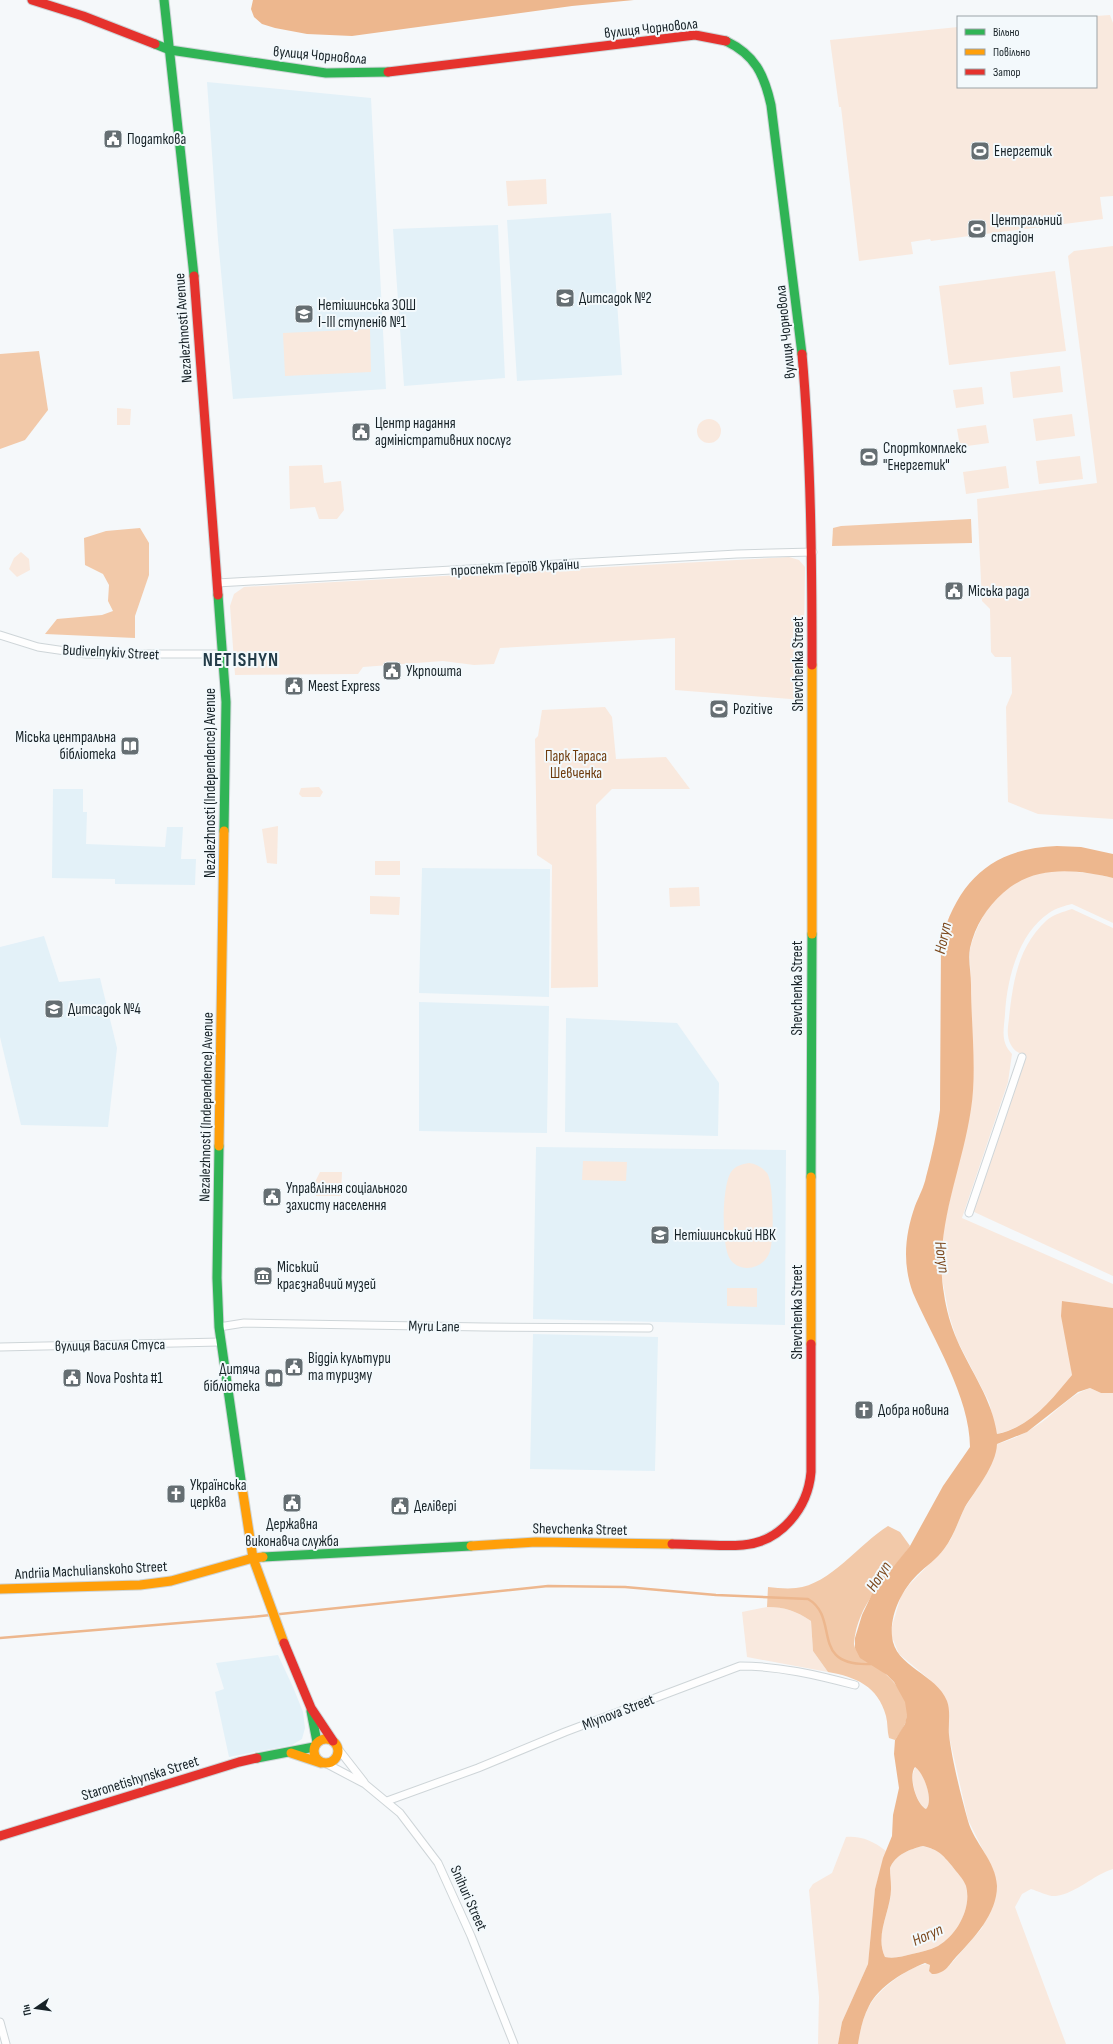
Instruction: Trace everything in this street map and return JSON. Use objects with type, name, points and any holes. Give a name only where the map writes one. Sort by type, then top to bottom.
[{"type":"street","points":[[32,0],[83,16],[170,50]]},
{"type":"street","name":"Nezalezhnosti Avenue","points":[[164,0],[191,238],[217,583],[224,654]]},
{"type":"street","name":"вулиця Чорновола","points":[[170,50],[246,62],[345,74],[410,71],[695,35],[714,36],[730,41],[743,49],[753,60],[765,82],[776,138],[799,318],[807,409],[813,552]]},
{"type":"street","name":"проспект Героїв України","points":[[217,583],[729,554],[813,552]]},
{"type":"street","name":"Shevchenka Street","points":[[253,1558],[529,1542],[736,1546],[754,1543],[780,1532],[796,1516],[810,1485],[811,1458],[813,552]]},
{"type":"street","name":"Budivelnykiv Street","points":[[0,635],[38,646],[86,654],[224,654]]},
{"type":"street","name":"Nezalezhnosti (Independence) Avenue","points":[[224,654],[226,702],[217,1278],[220,1342],[253,1558]]},
{"type":"street","points":[[969,1213],[1022,1057]]},
{"type":"street","name":"Myru Lane","points":[[219,1327],[244,1323],[484,1328],[649,1328]]},
{"type":"street","name":"вулиця Василя Стуса","points":[[0,1347],[220,1342]]},
{"type":"street","points":[[253,1558],[286,1648],[311,1708],[339,1750],[334,1761],[324,1763],[290,1752]]},
{"type":"street","name":"Andriia Machulianskoho Street","points":[[0,1589],[140,1585],[171,1581],[253,1558]]},
{"type":"street","name":"Mlynova Street","points":[[387,1802],[478,1768],[565,1732],[740,1666],[767,1666],[817,1675],[855,1685]]},
{"type":"street","points":[[311,1708],[316,1745],[316,1758],[324,1763]]},
{"type":"street","points":[[316,1745],[325,1739],[333,1741]]},
{"type":"street","name":"Staronetishynska Street","points":[[0,1836],[239,1762],[290,1752],[316,1745]]},
{"type":"street","name":"Snihuri Street","points":[[339,1750],[365,1784]]},
{"type":"street","name":"Snihuri Street","points":[[324,1763],[365,1784],[387,1802],[413,1828],[438,1862],[471,1936],[514,2044]]},
{"type":"street","points":[[0,2022],[6,2044]]},
{"type":"shaded area","name":"Нетішинська ЗОШ І-ІІІ ступенів №1","points":[[207,82],[371,98],[386,389],[233,399],[218,240]]},
{"type":"shaded area","name":"Дитсадок №2","points":[[611,213],[622,375],[517,381],[507,220]]},
{"type":"shaded area","points":[[498,225],[505,378],[404,386],[393,229]]},
{"type":"shaded area","points":[[39,351],[48,410],[25,440],[0,449],[0,354]]},
{"type":"shaded area","points":[[971,519],[972,543],[832,546],[833,528],[841,526]]},
{"type":"shaded area","points":[[140,528],[149,543],[149,575],[135,616],[135,638],[45,634],[57,619],[102,615],[113,611],[108,601],[109,585],[103,574],[85,565],[84,538],[106,531]]},
{"type":"shaded area","points":[[53,789],[83,789],[83,812],[87,812],[86,844],[165,847],[167,827],[183,827],[181,859],[196,859],[195,885],[115,884],[115,879],[52,878]]},
{"type":"shaded area","points":[[422,868],[550,869],[549,997],[419,993]]},
{"type":"shaded area","name":"Дитсадок №4","points":[[44,936],[59,982],[100,978],[117,1048],[108,1127],[21,1125],[0,1037],[0,947]]},
{"type":"shaded area","points":[[419,1002],[549,1006],[547,1133],[419,1131]]},
{"type":"shaded area","points":[[566,1018],[677,1023],[719,1083],[718,1136],[565,1132]]},
{"type":"shaded area","name":"Нетішинський НВК","points":[[536,1147],[786,1150],[785,1325],[533,1319]]},
{"type":"shaded area","points":[[533,1334],[658,1337],[655,1471],[530,1469]]},
{"type":"shaded area","points":[[888,1526],[900,1532],[910,1546],[867,1603],[856,1629],[854,1644],[855,1648],[891,1679],[905,1699],[907,1710],[906,1721],[903,1729],[895,1740],[889,1738],[886,1716],[878,1697],[872,1690],[857,1680],[828,1672],[813,1651],[811,1621],[790,1610],[767,1607],[768,1587],[796,1588],[809,1585],[821,1579],[833,1572],[877,1533]]},
{"type":"shaded area","points":[[278,1655],[303,1712],[305,1728],[302,1739],[292,1745],[229,1757],[215,1692],[224,1689],[216,1663]]},
{"type":"green space","name":"Енергетик","points":[[1110,15],[1113,23],[1113,196],[1100,197],[1103,219],[931,241],[930,239],[911,242],[913,254],[859,261],[841,107],[839,107],[830,40],[957,27],[957,88],[1097,88],[1096,16]]},
{"type":"green space","points":[[546,179],[547,204],[508,206],[506,181]]},
{"type":"green space","points":[[1113,246],[1113,819],[1038,814],[1008,802],[1006,707],[1012,693],[1011,657],[995,657],[991,652],[990,609],[982,601],[977,499],[1097,483],[1068,256],[1074,251]]},
{"type":"green space","points":[[1055,271],[1066,351],[949,365],[939,286]]},
{"type":"green space","points":[[370,329],[371,372],[285,376],[283,333]]},
{"type":"green space","points":[[1060,366],[1063,392],[1013,398],[1010,372]]},
{"type":"green space","points":[[982,387],[984,404],[956,408],[953,390]]},
{"type":"green space","points":[[117,408],[131,409],[130,425],[117,425]]},
{"type":"green space","points":[[1072,414],[1075,436],[1036,441],[1033,419]]},
{"type":"green space","points":[[709,419],[717,423],[721,431],[717,439],[709,443],[701,439],[697,431],[701,423]]},
{"type":"green space","points":[[986,425],[989,443],[960,447],[957,429]]},
{"type":"green space","points":[[1080,456],[1083,479],[1039,484],[1036,461]]},
{"type":"green space","points":[[322,465],[324,483],[341,481],[344,510],[337,519],[319,519],[315,507],[290,509],[289,466]]},
{"type":"green space","points":[[1006,466],[1009,488],[966,494],[963,472]]},
{"type":"green space","points":[[21,552],[29,559],[30,570],[17,577],[9,569],[14,558]]},
{"type":"green space","points":[[789,557],[799,560],[805,567],[803,700],[675,690],[675,638],[500,648],[494,664],[474,665],[443,661],[363,667],[358,674],[235,675],[230,606],[234,594],[244,587]]},
{"type":"green space","name":"Парк Тараса Шевченка","points":[[605,707],[612,717],[616,759],[666,757],[690,789],[612,789],[596,805],[598,987],[551,988],[552,865],[537,855],[535,739],[538,736],[542,710]]},
{"type":"green space","points":[[319,787],[323,792],[320,797],[302,797],[299,794],[301,788]]},
{"type":"green space","points":[[278,826],[277,864],[267,863],[262,829]]},
{"type":"green space","points":[[375,861],[400,861],[400,875],[375,875]]},
{"type":"green space","points":[[1057,870],[1096,874],[1113,878],[1113,923],[1072,904],[1057,908],[1038,922],[1022,945],[1016,958],[1008,986],[1006,1000],[1004,1040],[1012,1054],[1008,1082],[962,1218],[1113,1284],[1113,1308],[1062,1301],[1072,1375],[1048,1403],[1030,1419],[1009,1430],[997,1434],[989,1402],[957,1340],[949,1315],[942,1278],[941,1242],[971,1108],[970,949],[973,938],[983,917],[996,898],[1004,890],[1024,878]]},
{"type":"green space","points":[[699,887],[700,906],[670,907],[669,888]]},
{"type":"green space","points":[[370,896],[400,897],[399,915],[370,914]]},
{"type":"green space","points":[[1072,909],[1113,928],[1113,1276],[972,1211],[1025,1056],[1014,1049],[1009,1042],[1008,1035],[1008,1025],[1015,978],[1019,965],[1029,941],[1037,930],[1053,916]]},
{"type":"green space","points":[[583,1161],[627,1162],[626,1181],[582,1180]]},
{"type":"green space","points":[[749,1163],[756,1165],[767,1173],[771,1188],[773,1224],[769,1255],[764,1261],[755,1267],[747,1268],[733,1263],[727,1252],[724,1229],[724,1202],[728,1179],[731,1172],[739,1166]]},
{"type":"green space","points":[[320,1172],[342,1172],[341,1196],[316,1196],[315,1182]]},
{"type":"green space","points":[[727,1288],[757,1288],[757,1307],[727,1306]]},
{"type":"green space","points":[[1090,1388],[1101,1393],[1113,1393],[1113,1869],[1099,1875],[1078,1888],[1056,1896],[1050,1896],[1031,1889],[1022,1894],[1015,1907],[1066,2044],[858,2044],[865,2014],[880,1992],[895,1979],[920,1965],[930,1965],[929,1971],[950,1965],[982,1928],[996,1895],[994,1872],[968,1820],[949,1736],[948,1707],[929,1679],[899,1654],[892,1637],[892,1626],[901,1596],[909,1585],[943,1550],[951,1539],[964,1509],[985,1476],[997,1444],[1015,1438],[1031,1429],[1070,1399]]},
{"type":"green space","points":[[767,1607],[790,1610],[811,1621],[813,1651],[828,1672],[747,1657],[742,1612]]},
{"type":"green space","points":[[916,1767],[922,1775],[927,1787],[929,1800],[926,1809],[919,1801],[914,1789],[913,1777]]},
{"type":"green space","points":[[846,1837],[857,1837],[867,1840],[877,1844],[886,1851],[875,1889],[868,1964],[842,2022],[838,2044],[818,2044],[819,1997],[809,1890],[813,1884],[832,1873]]},
{"type":"green space","points":[[923,1846],[933,1849],[943,1855],[963,1880],[966,1886],[967,1894],[965,1912],[957,1928],[938,1946],[925,1951],[902,1956],[892,1958],[885,1957],[881,1940],[891,1896],[890,1868],[892,1863],[899,1856]]},
{"type":"water","points":[[253,0],[634,0],[572,6],[352,36],[307,34],[262,24],[254,17],[251,9]]},
{"type":"water","name":"Horyn","points":[[1057,846],[1081,847],[1113,854],[1113,878],[1070,871],[1041,874],[1028,878],[1015,884],[997,898],[982,918],[975,932],[969,957],[974,1079],[973,1094],[967,1132],[945,1224],[942,1247],[944,1294],[947,1311],[955,1335],[986,1397],[991,1409],[997,1434],[1020,1425],[1030,1419],[1048,1403],[1072,1375],[1061,1316],[1062,1301],[1113,1308],[1113,1393],[1101,1393],[1090,1388],[1078,1392],[1027,1432],[997,1444],[996,1452],[989,1469],[965,1507],[947,1544],[941,1553],[920,1572],[906,1588],[898,1603],[892,1628],[892,1636],[895,1647],[908,1663],[942,1692],[947,1701],[949,1709],[950,1745],[954,1767],[971,1829],[989,1860],[996,1877],[996,1896],[989,1916],[977,1934],[946,1969],[940,1973],[932,1974],[929,1971],[930,1965],[925,1963],[909,1970],[893,1980],[879,1992],[869,2006],[862,2024],[858,2044],[838,2044],[842,2022],[868,1964],[875,1889],[883,1858],[892,1836],[893,1815],[899,1788],[894,1754],[895,1740],[905,1724],[907,1715],[905,1702],[894,1682],[887,1675],[860,1658],[855,1648],[855,1638],[862,1615],[873,1592],[910,1546],[943,1486],[970,1447],[964,1408],[949,1368],[913,1293],[907,1271],[906,1260],[909,1228],[915,1206],[925,1181],[940,1110],[941,941],[948,919],[957,901],[968,885],[981,871],[1014,853],[1034,848]],"holes":[[[915,1767],[922,1775],[927,1787],[929,1800],[926,1809],[919,1802],[914,1790],[912,1777]],[[923,1846],[933,1849],[943,1855],[963,1880],[966,1886],[967,1894],[965,1912],[957,1928],[938,1946],[925,1951],[902,1956],[892,1958],[885,1957],[881,1939],[891,1895],[890,1868],[892,1863],[899,1856]]]},
{"type":"waterway","points":[[0,1638],[251,1617],[548,1586],[625,1587],[716,1595],[808,1599],[818,1607],[823,1618],[832,1650],[839,1658],[852,1663],[871,1664]]},
{"type":"traffic: fast","points":[[164,0],[194,276]]},
{"type":"traffic: fast","points":[[726,41],[736,46],[751,59],[757,67],[765,84],[771,105],[802,354]]},
{"type":"traffic: fast","points":[[155,44],[170,50],[326,73],[388,72]]},
{"type":"traffic: fast","points":[[218,595],[226,702],[224,831]]},
{"type":"traffic: fast","points":[[811,1177],[812,934]]},
{"type":"traffic: fast","points":[[219,1146],[217,1278],[219,1327],[242,1487]]},
{"type":"traffic: fast","points":[[263,1557],[471,1546]]},
{"type":"traffic: fast","points":[[311,1711],[317,1742]]},
{"type":"traffic: fast","points":[[257,1758],[314,1747]]},
{"type":"traffic: slow","points":[[812,665],[812,934]]},
{"type":"traffic: slow","points":[[219,1146],[224,831]]},
{"type":"traffic: slow","points":[[811,1177],[811,1344]]},
{"type":"traffic: slow","points":[[242,1487],[253,1558],[284,1643]]},
{"type":"traffic: slow","points":[[471,1546],[536,1542],[672,1544]]},
{"type":"traffic: slow","points":[[0,1589],[140,1585],[171,1581],[253,1558],[263,1557]]},
{"type":"traffic: slow","points":[[326,1739],[335,1742],[338,1751],[335,1760],[326,1763],[317,1760],[314,1751],[317,1742],[326,1739]]},
{"type":"traffic: slow","points":[[291,1753],[321,1763]]},
{"type":"traffic: jam","points":[[32,0],[83,16],[155,44]]},
{"type":"traffic: jam","points":[[388,72],[695,35],[726,41]]},
{"type":"traffic: jam","points":[[194,276],[218,595]]},
{"type":"traffic: jam","points":[[802,354],[810,510],[812,665]]},
{"type":"traffic: jam","points":[[672,1544],[734,1546],[757,1542],[780,1530],[790,1521],[798,1510],[809,1485],[811,1472],[811,1344]]},
{"type":"traffic: jam","points":[[284,1643],[311,1708],[333,1741]]},
{"type":"traffic: jam","points":[[0,1836],[239,1762],[257,1758]]},
{"type":"place","name":"Податкова","points":[[113,139]]},
{"type":"place","name":"Енергетик","points":[[980,151]]},
{"type":"place","name":"Центральний стадіон","points":[[977,229]]},
{"type":"place","name":"Дитсадок №2","points":[[565,298]]},
{"type":"place","name":"Нетішинська ЗОШ І-ІІІ ступенів №1","points":[[304,314]]},
{"type":"place","name":"Центр надання адміністративних послуг","points":[[361,432]]},
{"type":"place","name":"Спорткомплекс \"Енергетик\"","points":[[869,457]]},
{"type":"place","name":"Міська рада","points":[[954,591]]},
{"type":"place","name":"Укрпошта","points":[[392,671]]},
{"type":"place","name":"Meest Express","points":[[294,686]]},
{"type":"place","name":"Pozitive","points":[[719,709]]},
{"type":"place","name":"Міська центральна бібліотека","points":[[130,746]]},
{"type":"place","name":"Дитсадок №4","points":[[54,1009]]},
{"type":"place","name":"Управління соціального захисту населення","points":[[272,1197]]},
{"type":"place","name":"Нетішинський НВК","points":[[660,1235]]},
{"type":"place","name":"Міський краєзнавчий музей","points":[[263,1276]]},
{"type":"place","name":"Відділ культури та туризму","points":[[294,1367]]},
{"type":"place","name":"Nova Poshta #1","points":[[72,1378]]},
{"type":"place","name":"Дитяча бібліотека","points":[[274,1378]]},
{"type":"place","name":"Добра новина","points":[[864,1410]]},
{"type":"place","name":"Українська церква","points":[[176,1494]]},
{"type":"place","name":"Державна виконавча служба","points":[[292,1503]]},
{"type":"place","name":"Делівері","points":[[400,1506]]},
{"type":"district","name":"NETISHYN","points":[[241,659]]}]
